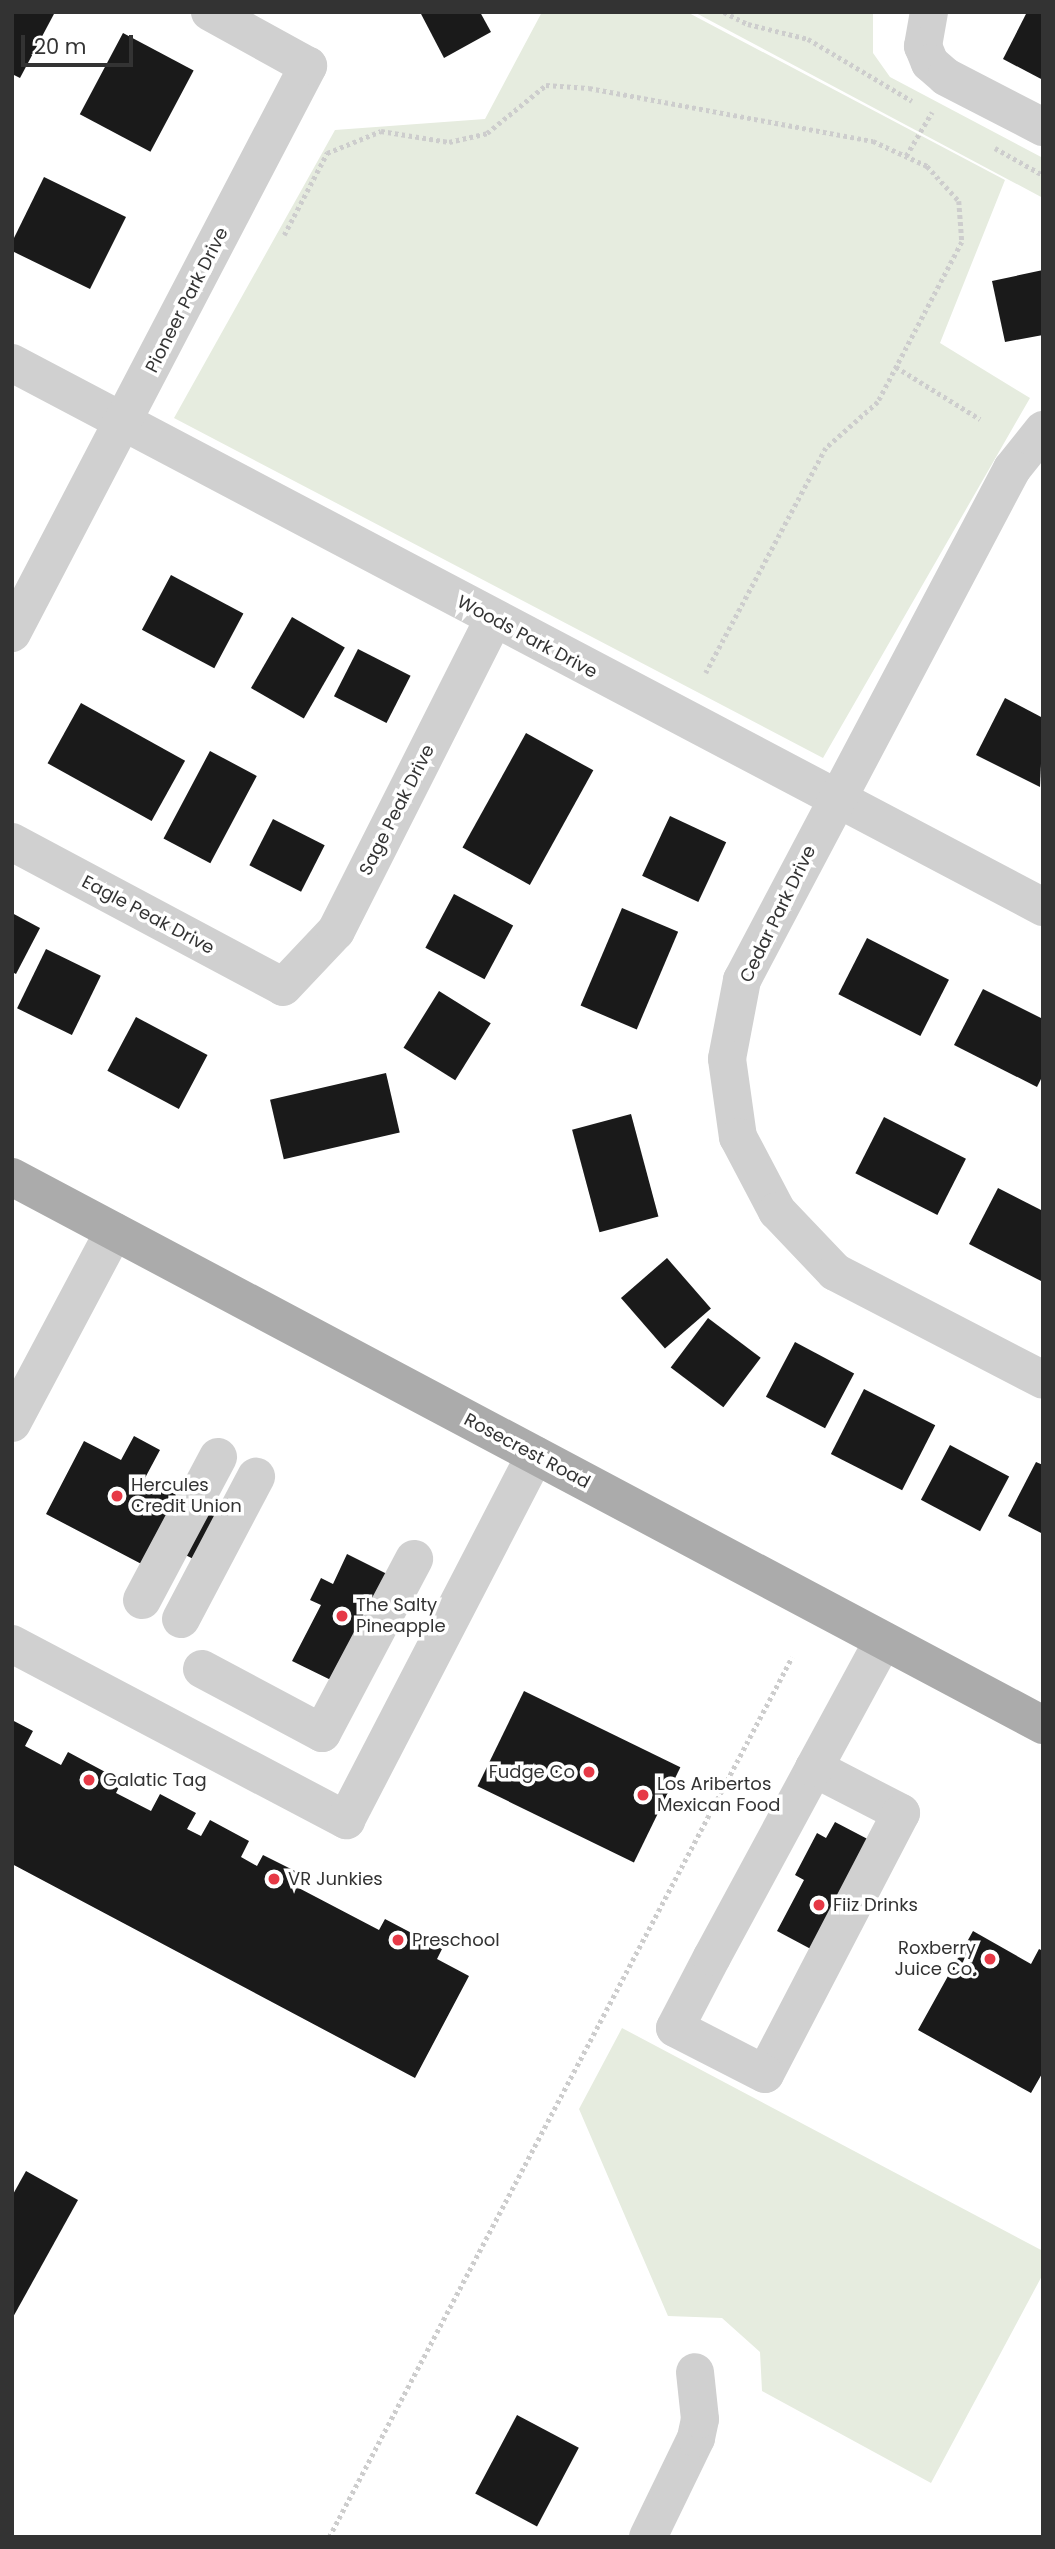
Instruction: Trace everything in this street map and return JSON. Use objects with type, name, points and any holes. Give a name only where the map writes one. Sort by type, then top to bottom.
[{"type":"main road","name":"Rosecrest Road","points":[[12,1177],[1043,1725]]},
{"type":"street","name":"Pioneer Park Drive","points":[[12,632],[308,66],[210,12]]},
{"type":"street","points":[[926,29],[930,63],[946,77],[1043,127]]},
{"type":"street","name":"Woods Park Drive","points":[[12,363],[493,620],[1043,907]]},
{"type":"street","name":"Cedar Park Drive","points":[[1042,430],[1012,469],[835,797],[742,980],[726,1059],[738,1138],[777,1211],[835,1272],[1043,1380]]},
{"type":"street","name":"Sage Peak Drive","points":[[284,987],[336,931],[493,620]]},
{"type":"street","name":"Eagle Peak Drive","points":[[12,842],[284,987]]},
{"type":"street","points":[[12,1423],[114,1231]]},
{"type":"street","points":[[12,1644],[346,1820],[535,1455]]},
{"type":"street","points":[[162,1609],[236,1467]]},
{"type":"street","points":[[202,1669],[322,1732],[414,1559]]},
{"type":"street","points":[[814,1768],[901,1813],[765,2074],[675,2028],[814,1768],[883,1641]]},
{"type":"street","points":[[648,2537],[696,2438],[700,2419],[695,2372]]},
{"type":"path","points":[[724,12],[748,24],[808,39],[884,88],[942,115]]},
{"type":"path","points":[[284,235],[327,153],[381,131],[449,142],[487,133],[547,85],[589,88],[873,141],[927,166],[959,201],[962,242],[878,402],[826,448],[706,673]]},
{"type":"path","points":[[906,156],[933,110]]},
{"type":"path","points":[[993,146],[1043,176]]},
{"type":"path","points":[[896,367],[980,419]]},
{"type":"path","points":[[329,2537],[792,1657]]},
{"type":"shaded area","points":[[542,12],[687,12],[1005,180],[940,343],[1030,398],[823,758],[174,418],[335,130],[485,119]]},
{"type":"shaded area","points":[[694,12],[873,12],[873,53],[890,77],[1043,158],[1043,198]]},
{"type":"shaded area","points":[[622,2028],[1043,2251],[1043,2274],[931,2483],[762,2391],[760,2352],[722,2318],[668,2316],[579,2109]]},
{"type":"building","points":[[12,12],[55,12],[20,78],[12,74]]},
{"type":"building","points":[[420,12],[480,12],[491,32],[444,58]]},
{"type":"building","points":[[1027,12],[1043,12],[1043,80],[1003,59]]},
{"type":"building","points":[[123,33],[194,71],[150,152],[80,114]]},
{"type":"building","points":[[44,177],[126,217],[90,289],[12,251],[12,242]]},
{"type":"building","points":[[1043,270],[1043,335],[1005,342],[992,281]]},
{"type":"building","points":[[171,575],[243,613],[214,668],[142,630]]},
{"type":"building","points":[[292,617],[345,648],[304,719],[251,688]]},
{"type":"building","points":[[358,649],[411,676],[387,723],[334,696]]},
{"type":"building","points":[[1005,698],[1043,718],[1040,787],[976,755]]},
{"type":"building","points":[[81,703],[185,761],[152,821],[48,763]]},
{"type":"building","points":[[526,733],[593,770],[530,885],[462,848]]},
{"type":"building","points":[[210,751],[257,776],[210,863],[164,838]]},
{"type":"building","points":[[670,816],[726,842],[698,902],[642,876]]},
{"type":"building","points":[[273,819],[325,845],[301,892],[249,865]]},
{"type":"building","points":[[454,894],[513,925],[485,979],[425,948]]},
{"type":"building","points":[[622,908],[678,932],[637,1029],[581,1006]]},
{"type":"building","points":[[12,913],[40,928],[16,974],[12,972]]},
{"type":"building","points":[[867,938],[949,980],[920,1036],[838,994]]},
{"type":"building","points":[[46,949],[101,976],[72,1035],[17,1008]]},
{"type":"building","points":[[983,989],[1043,1019],[1043,1075],[1037,1087],[954,1045]]},
{"type":"building","points":[[439,991],[491,1023],[455,1080],[403,1048]]},
{"type":"building","points":[[136,1017],[208,1055],[179,1109],[107,1071]]},
{"type":"building","points":[[386,1073],[400,1132],[284,1159],[270,1100]]},
{"type":"building","points":[[631,1114],[658,1216],[600,1232],[572,1130]]},
{"type":"building","points":[[884,1117],[966,1159],[937,1215],[855,1173]]},
{"type":"building","points":[[998,1188],[1043,1211],[1043,1282],[969,1244]]},
{"type":"building","points":[[667,1258],[711,1309],[665,1349],[621,1298]]},
{"type":"building","points":[[708,1318],[761,1358],[723,1407],[671,1368]]},
{"type":"building","points":[[795,1342],[854,1373],[825,1428],[766,1397]]},
{"type":"building","points":[[864,1389],[935,1425],[902,1490],[831,1454]]},
{"type":"building","name":"Hercules Credit Union","points":[[134,1436],[160,1450],[145,1478],[229,1523],[207,1566],[164,1544],[151,1569],[46,1514],[84,1441],[121,1460]]},
{"type":"building","points":[[950,1445],[1009,1476],[980,1531],[921,1500]]},
{"type":"building","points":[[1036,1462],[1043,1465],[1043,1534],[1008,1516]]},
{"type":"building","points":[[347,1554],[391,1576],[337,1683],[292,1661],[321,1605],[310,1600],[321,1578],[333,1584]]},
{"type":"building","points":[[524,1691],[680,1767],[634,1863],[478,1786]]},
{"type":"building","points":[[12,1720],[33,1731],[25,1746],[61,1765],[68,1752],[122,1781],[116,1793],[151,1811],[160,1794],[196,1813],[187,1829],[201,1836],[210,1820],[249,1841],[241,1857],[257,1866],[263,1855],[299,1873],[293,1885],[379,1930],[385,1919],[442,1949],[437,1959],[469,1976],[415,2078],[12,1864]]},
{"type":"building","name":"Fiiz Drinks","points":[[835,1822],[879,1845],[822,1955],[777,1931],[804,1880],[795,1875],[817,1833],[826,1838]]},
{"type":"building","points":[[973,1931],[1031,1964],[1039,1949],[1043,1951],[1043,2072],[1031,2093],[918,2030]]},
{"type":"building","points":[[26,2171],[78,2200],[12,2319],[12,2196]]},
{"type":"building","points":[[517,2415],[579,2448],[537,2526],[475,2494]]},
{"type":"place","name":"Hercules Credit Union","points":[[117,1496]]},
{"type":"place","name":"The Salty Pineapple","points":[[342,1616]]},
{"type":"place","name":"Fudge Co","points":[[589,1772]]},
{"type":"place","name":"Galatic Tag","points":[[89,1780]]},
{"type":"place","name":"Los Aribertos Mexican Food","points":[[643,1795]]},
{"type":"place","name":"VR Junkies","points":[[274,1879]]},
{"type":"place","name":"Fiiz Drinks","points":[[819,1905]]},
{"type":"place","name":"Preschool","points":[[398,1940]]},
{"type":"place","name":"Roxberry Juice Co.","points":[[990,1959]]}]
